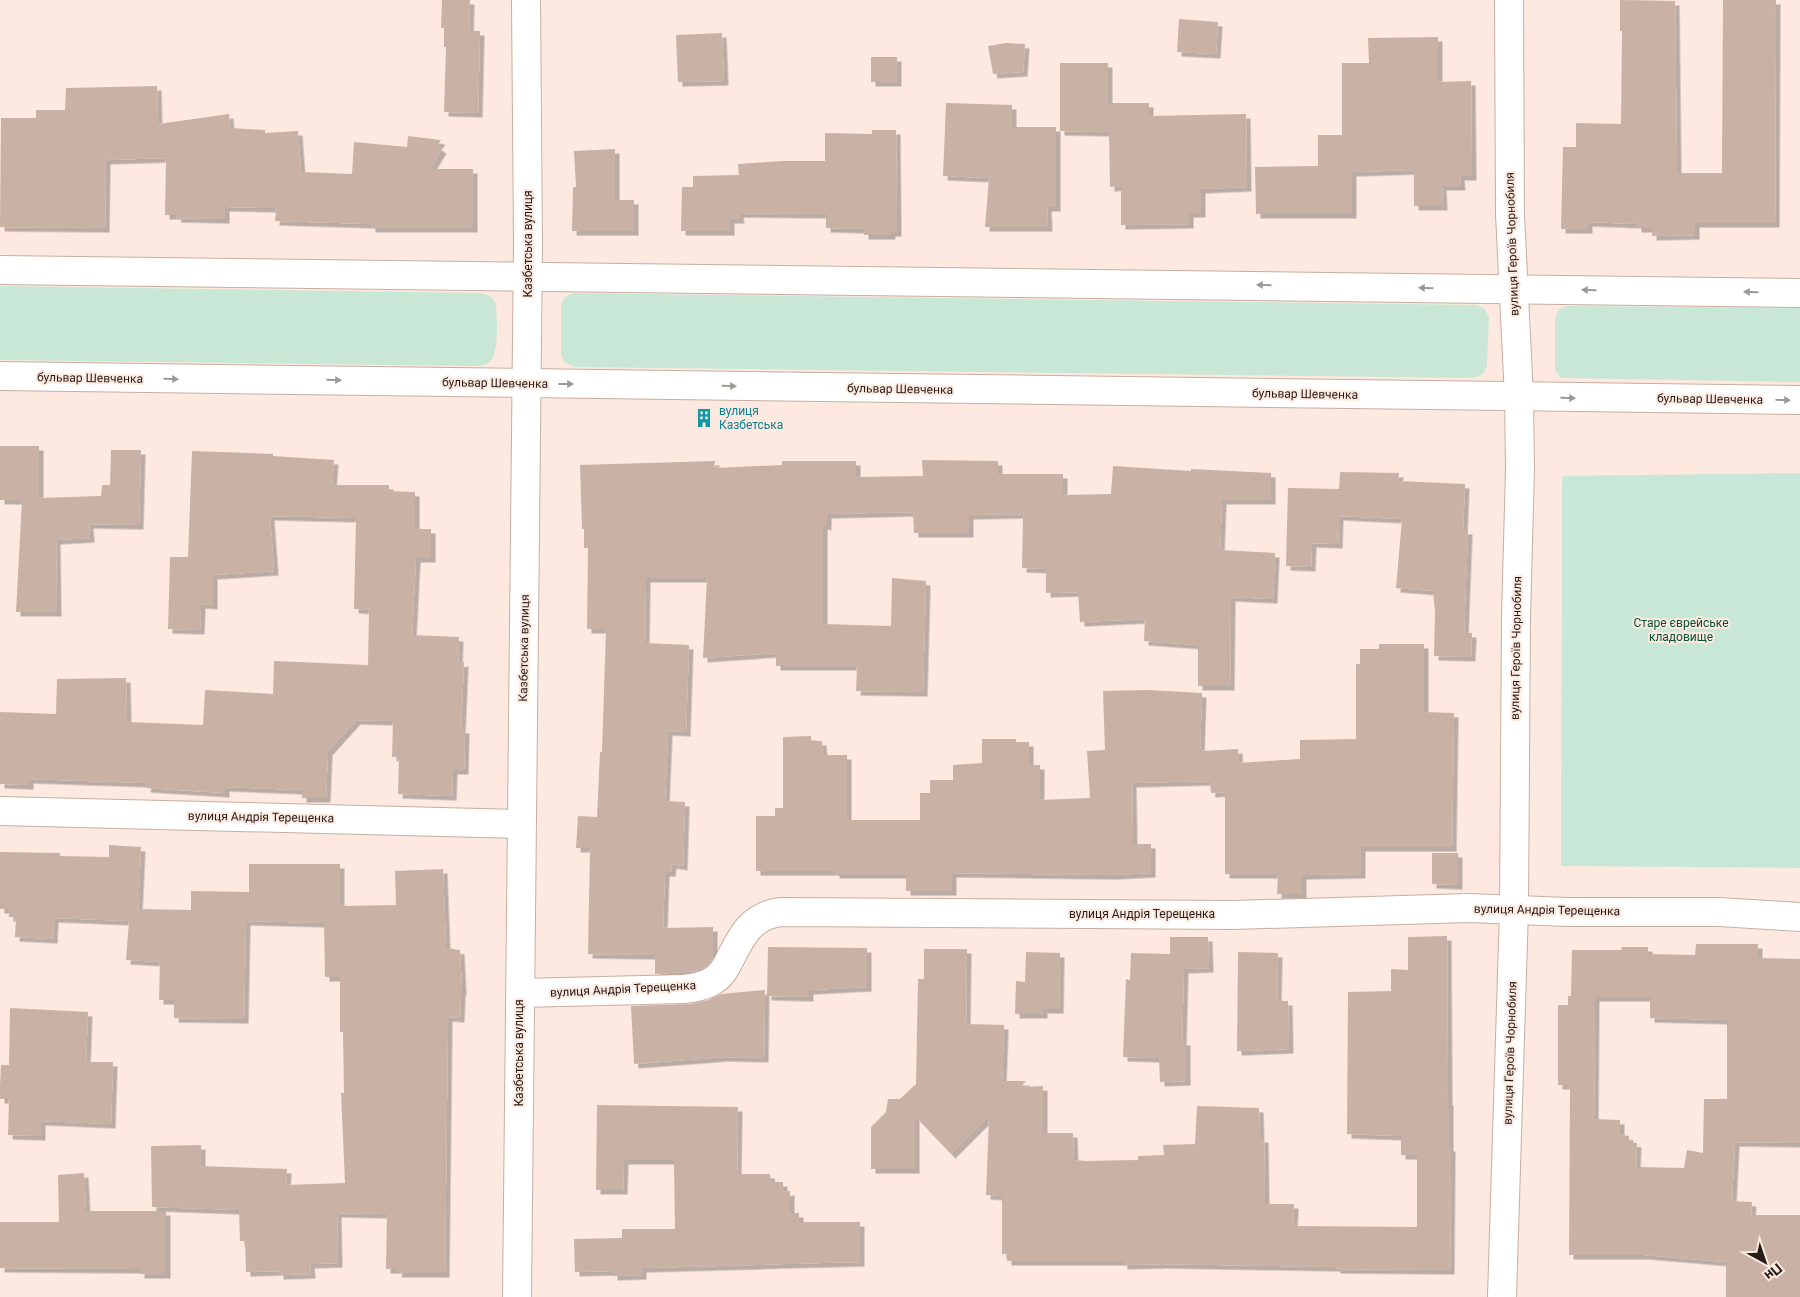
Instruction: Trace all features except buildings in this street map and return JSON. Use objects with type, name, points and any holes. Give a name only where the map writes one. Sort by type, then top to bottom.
[{"type":"street","name":"Казбетська вулиця","points":[[518,1297],[528,276],[526,0]]},
{"type":"street","name":"вулиця Героїв Чорнобиля","points":[[1502,1297],[1514,909],[1516,617],[1520,468],[1519,397],[1510,214],[1509,0]]},
{"type":"street","points":[[0,270],[1800,293]]},
{"type":"street","name":"бульвар Шевченка","points":[[0,376],[1800,400]]},
{"type":"street","name":"вулиця Андрія Терещенка","points":[[0,811],[522,824]]},
{"type":"street","name":"вулиця Андрія Терещенка","points":[[520,993],[684,989],[704,985],[715,980],[722,973],[740,939],[753,923],[771,913],[781,912],[1233,915],[1441,908],[1568,912],[1711,912],[1800,917]]},
{"type":"green space","points":[[0,286],[479,293],[489,296],[496,304],[496,341],[494,356],[490,362],[479,366],[0,360]]},
{"type":"green space","points":[[573,293],[1476,305],[1485,309],[1489,317],[1487,363],[1485,371],[1481,375],[1467,378],[575,367],[565,363],[561,355],[561,305],[564,298]]},
{"type":"green space","points":[[1568,306],[1800,308],[1800,382],[1561,378],[1555,368],[1555,318],[1559,309]]},
{"type":"green space","name":"Старе єврейське кладовище","points":[[1800,473],[1800,868],[1561,866],[1562,476]]},
{"type":"place","name":"вулиця Казбетська","points":[[704,418]]}]
